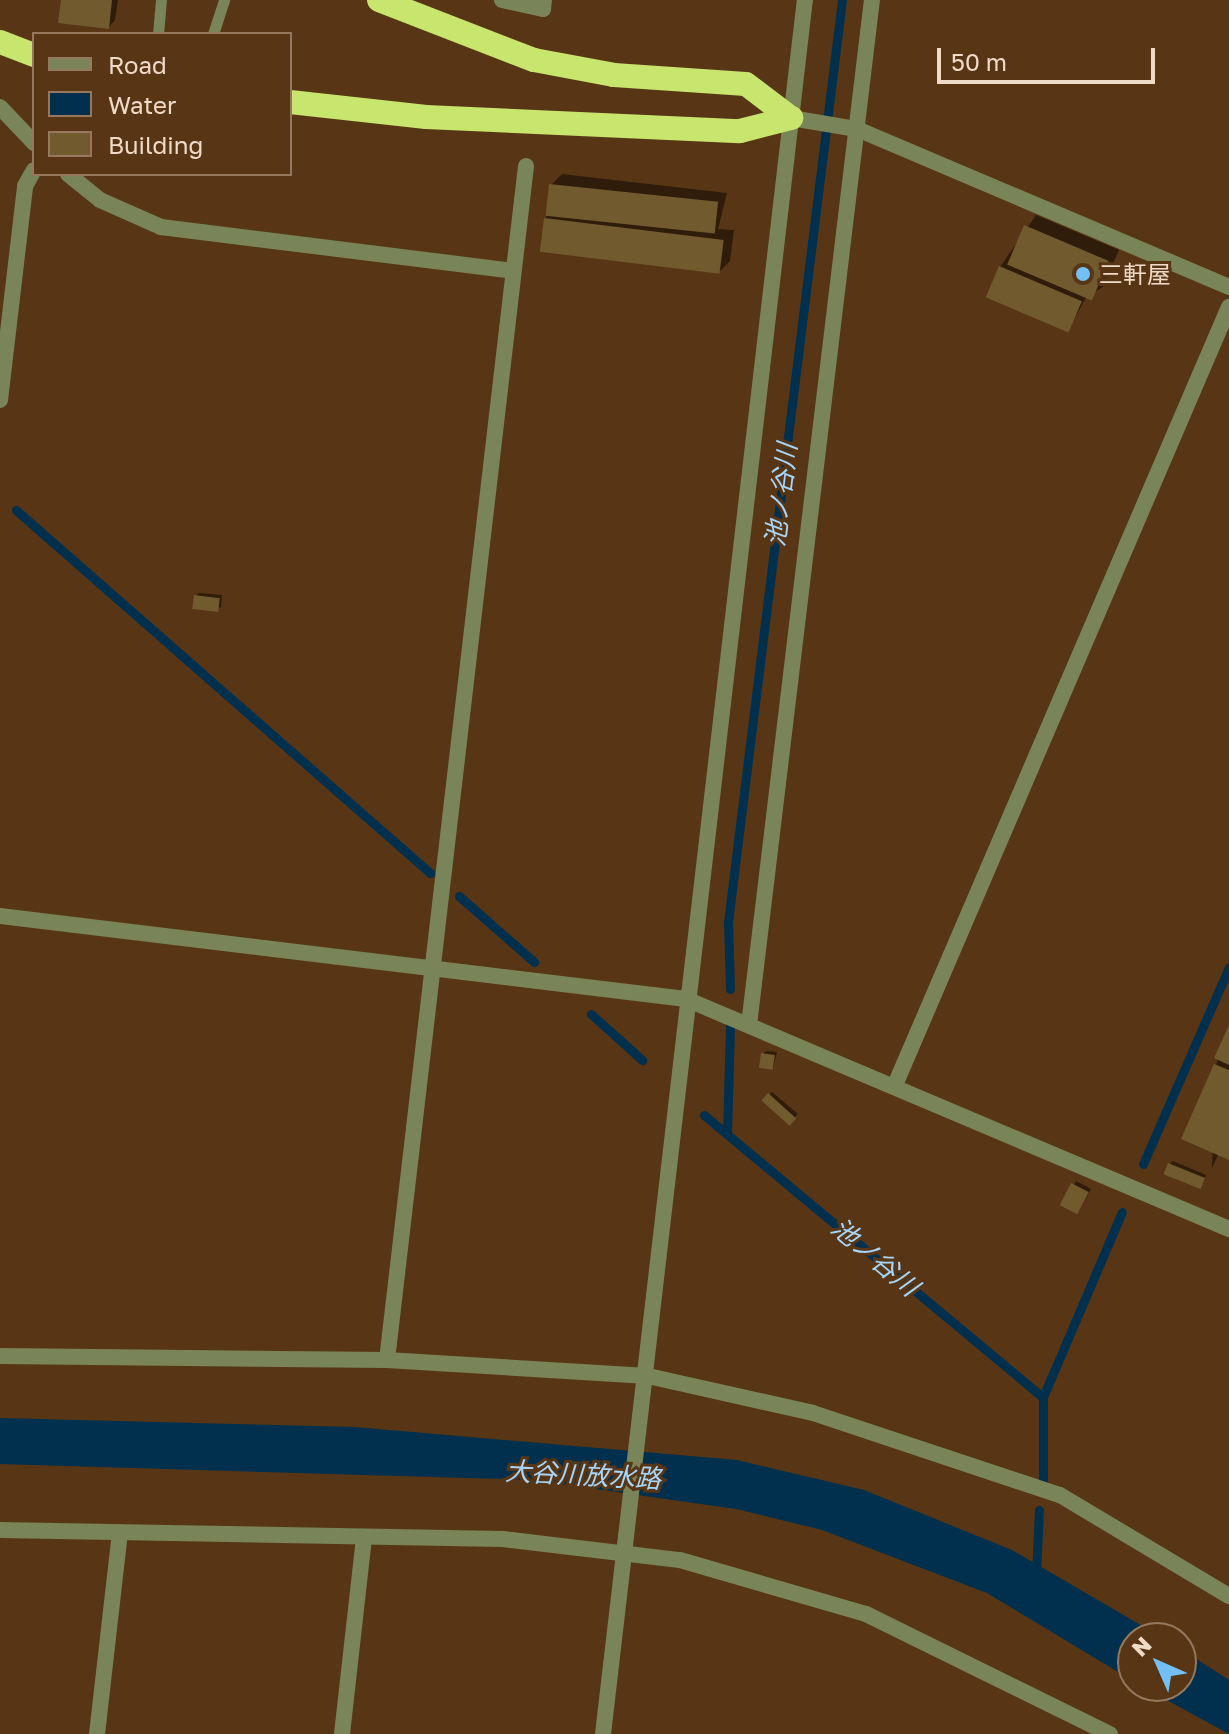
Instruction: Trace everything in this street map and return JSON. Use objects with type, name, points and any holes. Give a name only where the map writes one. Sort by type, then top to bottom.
[{"type":"highway","points":[[379,0],[534,60],[614,75],[746,84],[800,119]]},
{"type":"highway","points":[[0,42],[32,54]]},
{"type":"highway","points":[[292,102],[426,117],[740,131],[800,119]]},
{"type":"street","points":[[502,0],[543,9],[544,0]]},
{"type":"street","points":[[603,1734],[624,1544],[648,1376],[686,999],[800,119],[805,0]]},
{"type":"street","points":[[749,1025],[872,0]]},
{"type":"street","points":[[0,107],[32,141]]},
{"type":"street","points":[[800,119],[857,129],[1229,287]]},
{"type":"street","points":[[387,1360],[526,166]]},
{"type":"street","points":[[0,400],[25,186],[32,174]]},
{"type":"street","points":[[70,176],[100,200],[161,227],[513,271]]},
{"type":"street","points":[[895,1085],[1229,307]]},
{"type":"street","points":[[0,916],[686,999],[1229,1229]]},
{"type":"street","points":[[0,1356],[387,1360],[648,1376],[813,1413],[1060,1495],[1229,1596]]},
{"type":"street","points":[[0,1530],[624,1544],[787,1586],[866,1614],[1110,1734]]},
{"type":"street","points":[[97,1734],[120,1532]]},
{"type":"street","points":[[342,1734],[364,1538]]},
{"type":"lane","points":[[158,32],[161,0]]},
{"type":"lane","points":[[214,32],[224,0]]},
{"type":"water","name":"大谷川放水路","points":[[0,1418],[355,1427],[737,1460],[864,1490],[1012,1550],[1136,1622],[1117,1622],[1117,1671],[987,1593],[822,1530],[736,1509],[532,1480],[0,1464]]},
{"type":"water","points":[[1197,1659],[1229,1680],[1229,1734],[1170,1702],[1197,1702]]},
{"type":"building","points":[[61,0],[112,0],[109,29],[58,23]]},
{"type":"building","points":[[549,184],[718,202],[715,234],[546,216]]},
{"type":"building","points":[[544,218],[724,240],[720,274],[540,252]]},
{"type":"building","points":[[1024,225],[1109,261],[1092,301],[1007,265]]},
{"type":"building","points":[[999,266],[1082,301],[1069,332],[986,297]]},
{"type":"building","points":[[194,595],[220,598],[218,612],[192,609]]},
{"type":"building","points":[[1229,1025],[1229,1065],[1214,1058]]},
{"type":"building","points":[[761,1053],[775,1055],[773,1070],[759,1068]]},
{"type":"building","points":[[1214,1064],[1229,1070],[1229,1160],[1181,1139]]},
{"type":"building","points":[[768,1093],[796,1118],[790,1126],[761,1100]]},
{"type":"building","points":[[1168,1163],[1205,1178],[1201,1189],[1164,1174]]},
{"type":"building","points":[[1071,1183],[1089,1192],[1077,1214],[1060,1205]]},
{"type":"waterway","name":"池ノ谷川","points":[[730,989],[728,922],[842,0]]},
{"type":"waterway","points":[[16,510],[430,873]]},
{"type":"waterway","points":[[459,896],[534,962]]},
{"type":"waterway","points":[[1143,1164],[1229,967]]},
{"type":"waterway","points":[[591,1014],[642,1060]]},
{"type":"waterway","name":"池ノ谷川","points":[[727,1134],[730,1024]]},
{"type":"waterway","name":"池ノ谷川","points":[[704,1115],[1043,1397]]},
{"type":"waterway","points":[[1043,1481],[1043,1397],[1122,1212]]},
{"type":"waterway","name":"池ノ谷川","points":[[1036,1575],[1039,1510]]},
{"type":"place","name":"三軒屋","points":[[1083,274]]}]
